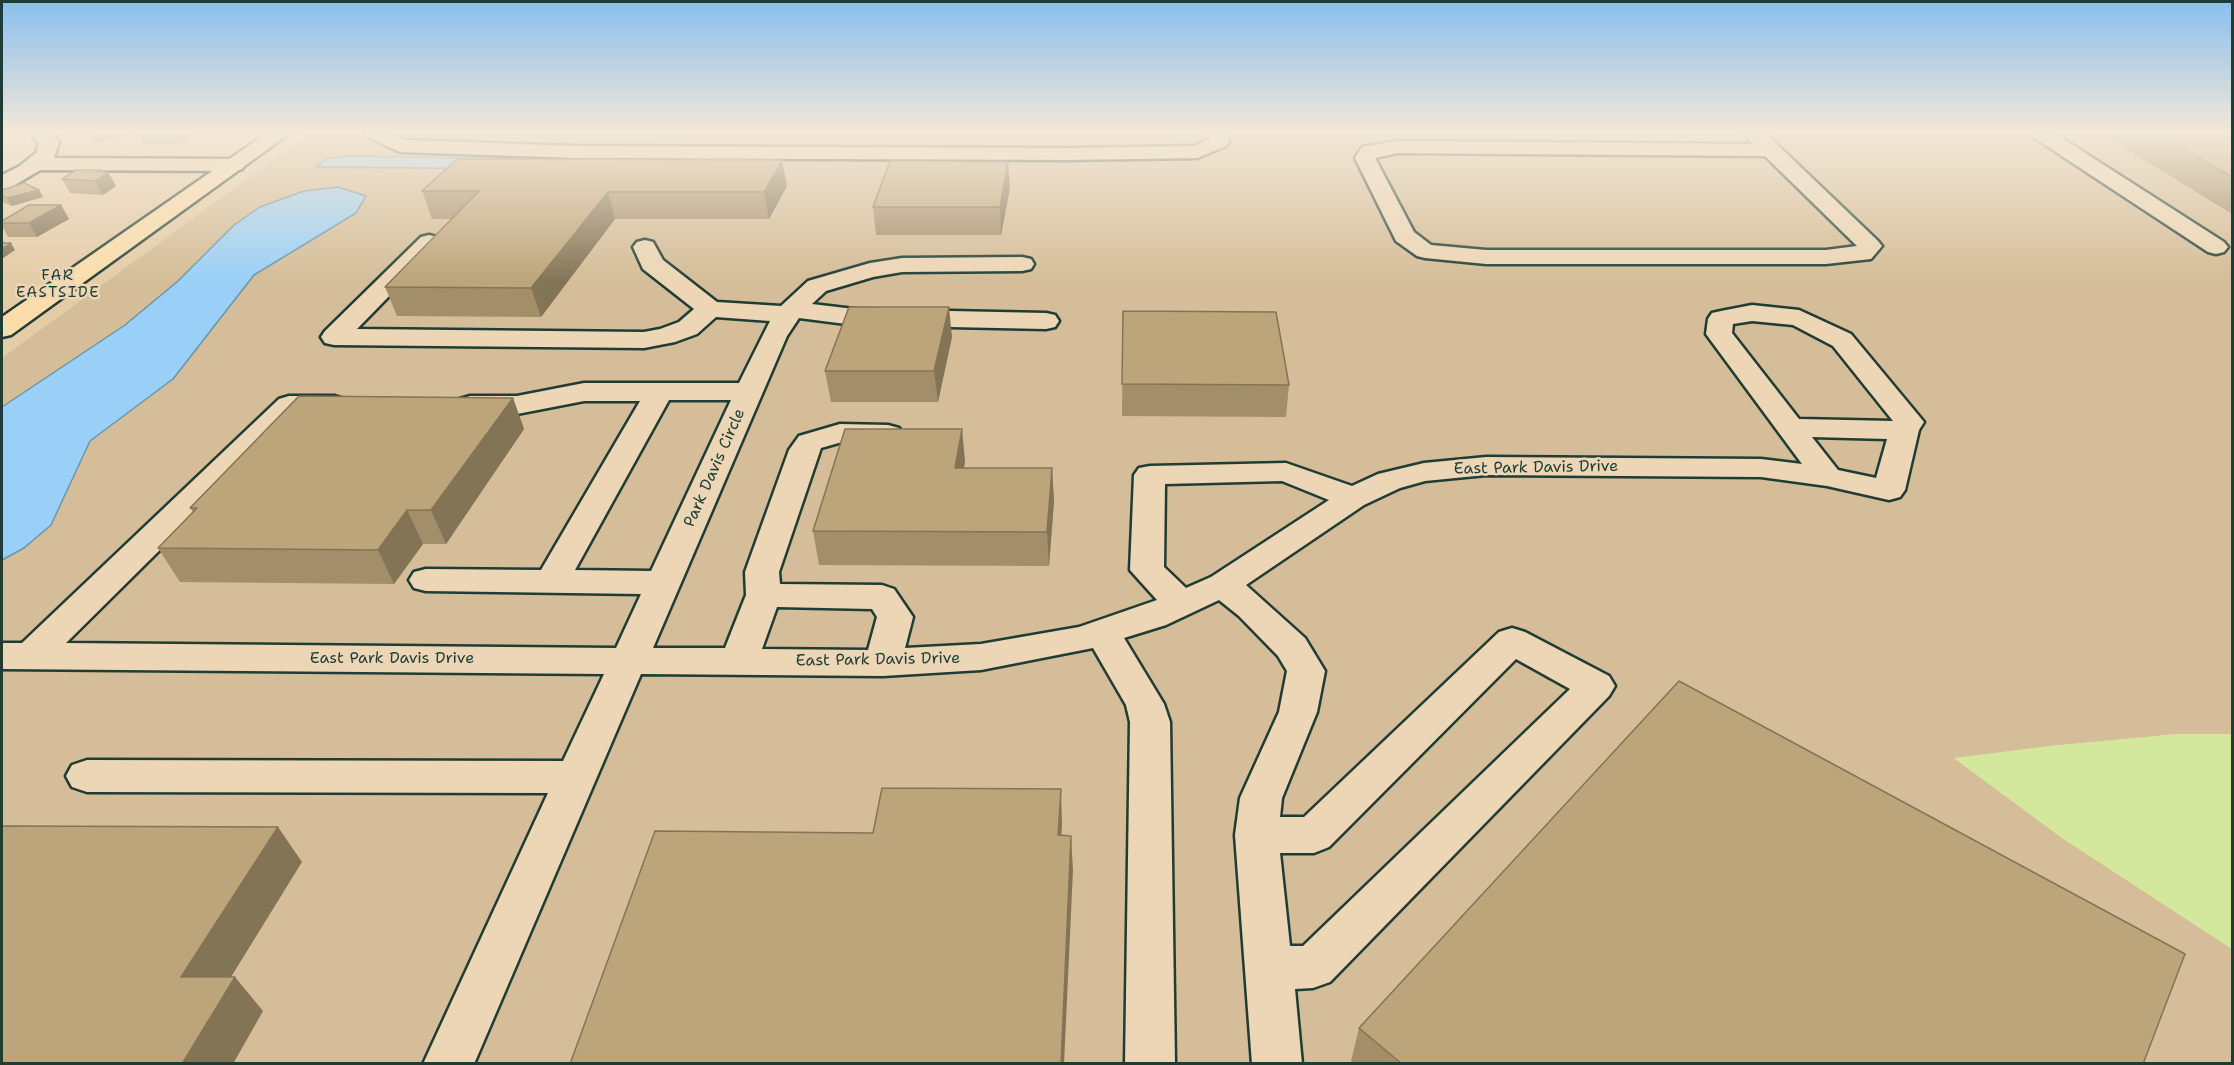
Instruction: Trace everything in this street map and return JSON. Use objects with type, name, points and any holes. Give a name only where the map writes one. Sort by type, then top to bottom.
[{"type":"main road","points":[[2,329],[210,183]]},
{"type":"street","points":[[1377,183],[1404,236],[1425,251],[1486,257],[1826,258],[1863,254],[1870,246],[1804,183]]},
{"type":"street","points":[[2117,183],[2216,247]]},
{"type":"street","points":[[429,242],[334,337],[644,340],[666,336],[688,328],[710,309]]},
{"type":"street","points":[[645,247],[652,264],[710,309],[854,317],[1046,321]]},
{"type":"street","name":"Park Davis Circle","points":[[448,1064],[774,336],[790,312],[817,286],[870,270],[902,265],[1022,264]]},
{"type":"street","points":[[1790,428],[1904,430],[1909,422],[1842,340],[1799,318],[1752,313],[1721,320],[1719,334],[1827,477]]},
{"type":"street","points":[[437,405],[517,405],[584,392],[749,391]]},
{"type":"street","points":[[552,580],[659,392]]},
{"type":"street","points":[[16,656],[289,405],[357,405]]},
{"type":"street","name":"East Park Davis Drive","points":[[16,656],[883,663],[981,657],[1102,633],[1182,604],[1223,585],[1353,498],[1389,481],[1424,472],[1486,466],[1761,468],[1827,477],[1889,490],[1904,430]]},
{"type":"street","points":[[739,661],[764,595],[762,572],[804,450],[810,442],[840,433],[918,434]]},
{"type":"street","points":[[1182,604],[1147,570],[1150,475],[1286,472],[1353,498]]},
{"type":"street","points":[[426,580],[664,583]]},
{"type":"street","points":[[1223,585],[1252,608],[1292,647],[1306,671],[1298,712],[1261,798],[1257,835],[1277,1064]]},
{"type":"street","points":[[764,595],[882,597],[895,617],[883,663]]},
{"type":"street","points":[[1102,633],[1148,711],[1150,1064]]},
{"type":"street","points":[[1257,835],[1314,834],[1512,641],[1596,686],[1313,968],[1268,968]]},
{"type":"street","points":[[87,776],[577,777]]},
{"type":"shaded area","points":[[242,183],[2232,183],[2232,734],[2177,734],[2050,746],[1955,759],[2062,838],[2232,949],[2232,1063],[2,1063],[2,358]]},
{"type":"green space","points":[[2177,734],[2232,734],[2232,949],[2062,838],[1954,758],[2050,746]]},
{"type":"water","points":[[338,187],[366,196],[356,213],[254,275],[173,379],[90,441],[51,525],[24,548],[2,560],[2,407],[125,325],[178,281],[234,225],[260,207],[304,191]]},
{"type":"building","points":[[24,183],[39,190],[7,198],[2,196],[2,190]]},
{"type":"building","points":[[431,183],[769,183],[764,192],[608,192],[531,288],[385,287],[479,191],[422,191]]},
{"type":"building","points":[[882,183],[1004,183],[1000,207],[873,207]]},
{"type":"building","points":[[29,205],[61,205],[29,223],[2,223],[2,221]]},
{"type":"building","points":[[2,243],[11,243],[2,249]]},
{"type":"building","points":[[849,307],[949,307],[934,371],[825,371]]},
{"type":"building","points":[[1123,311],[1276,312],[1289,385],[1122,384]]},
{"type":"building","points":[[299,396],[513,398],[431,510],[407,510],[378,550],[158,548],[197,508],[190,508]]},
{"type":"building","points":[[845,429],[962,429],[955,468],[1052,468],[1047,532],[813,531]]},
{"type":"building","points":[[1679,681],[2185,954],[2143,1064],[1402,1064],[1359,1028]]},
{"type":"building","points":[[882,788],[1061,789],[1058,835],[1071,836],[1061,1064],[570,1064],[655,831],[873,833]]},
{"type":"building","points":[[2,826],[278,827],[181,977],[235,977],[182,1064],[2,1064]]},
{"type":"district","name":"FAR EASTSIDE","points":[[58,284]]}]
